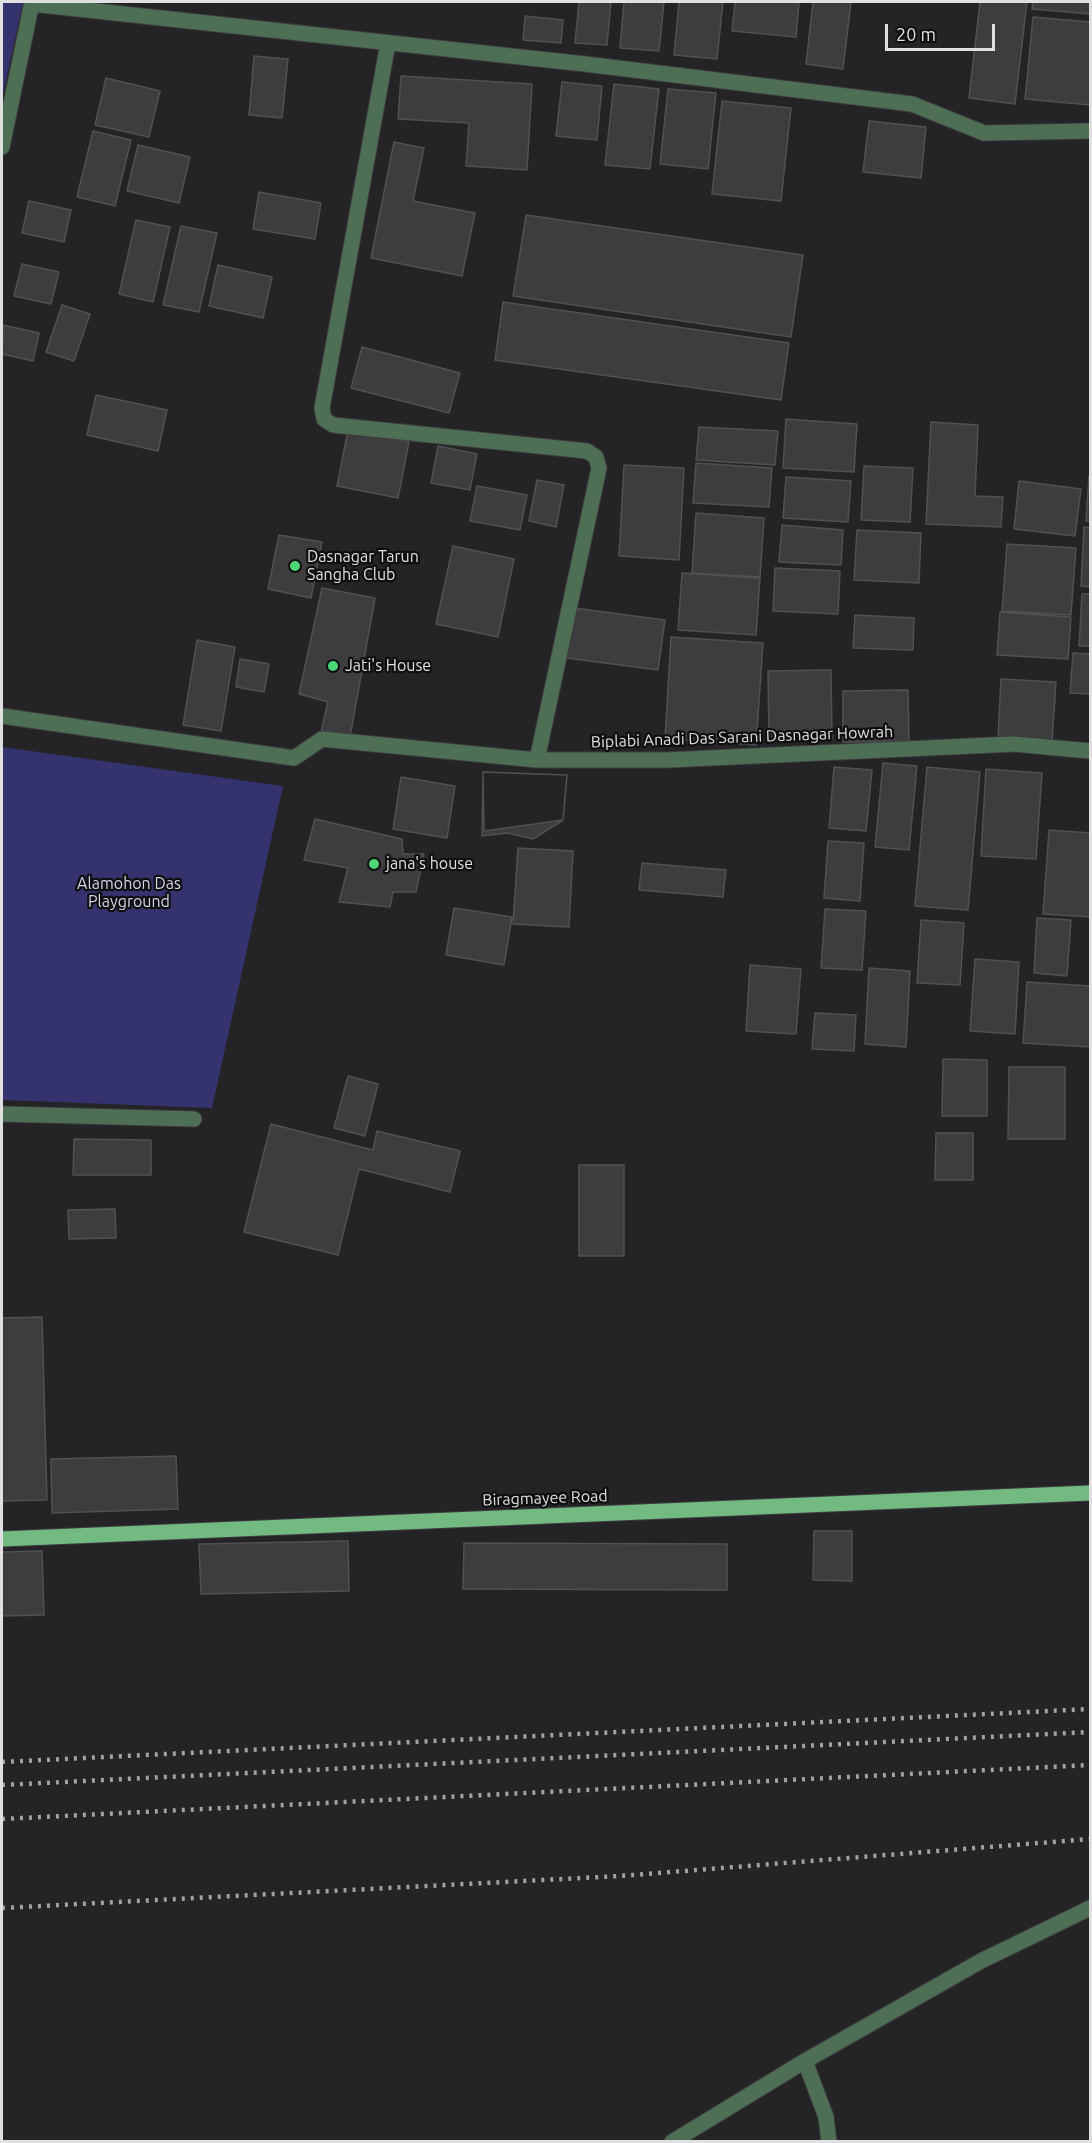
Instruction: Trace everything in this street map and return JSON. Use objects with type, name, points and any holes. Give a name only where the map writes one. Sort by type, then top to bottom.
[{"type":"main road","name":"Biragmayee Road","points":[[2,1539],[1090,1493]]},
{"type":"street","points":[[2,147],[32,3],[585,64],[912,104],[984,133],[1090,131]]},
{"type":"street","points":[[388,43],[322,408],[324,419],[333,425],[587,451],[596,457],[599,468],[537,760]]},
{"type":"street","name":"Biplabi Anadi Das Sarani Dasnagar Howrah","points":[[2,716],[294,758],[322,739],[537,760],[667,760],[1014,744],[1090,751]]},
{"type":"street","points":[[2,1114],[194,1119]]},
{"type":"street","points":[[672,2142],[805,2061],[981,1961],[1090,1908]]},
{"type":"street","points":[[805,2061],[826,2117],[829,2142]]},
{"type":"green space","points":[[2,2],[23,2],[2,99]]},
{"type":"green space","name":"Alamohon Das Playground","points":[[2,747],[283,786],[212,1108],[2,1100]]},
{"type":"building","points":[[579,2],[611,2],[607,45],[575,43]]},
{"type":"building","points":[[624,2],[664,2],[659,51],[620,48]]},
{"type":"building","points":[[679,2],[723,2],[717,59],[674,55]]},
{"type":"building","points":[[735,2],[799,2],[796,37],[732,31]]},
{"type":"building","points":[[813,2],[851,2],[843,69],[806,64]]},
{"type":"building","points":[[980,2],[1027,2],[1015,104],[969,98]]},
{"type":"building","points":[[1033,2],[1090,2],[1090,14],[1032,9]]},
{"type":"building","points":[[525,16],[563,20],[561,43],[523,40]]},
{"type":"building","points":[[1033,17],[1090,22],[1090,105],[1025,99]]},
{"type":"building","points":[[254,56],[288,59],[282,118],[249,115]]},
{"type":"building","points":[[401,76],[532,84],[527,170],[466,166],[469,123],[398,119]]},
{"type":"building","points":[[106,78],[160,91],[149,137],[95,125]]},
{"type":"building","points":[[562,82],[602,86],[597,140],[556,136]]},
{"type":"building","points":[[614,84],[659,89],[650,169],[605,165]]},
{"type":"building","points":[[668,89],[716,93],[708,169],[660,164]]},
{"type":"building","points":[[722,101],[791,108],[781,201],[712,194]]},
{"type":"building","points":[[869,121],[926,127],[921,178],[863,172]]},
{"type":"building","points":[[93,131],[131,140],[115,206],[77,197]]},
{"type":"building","points":[[394,142],[424,148],[413,201],[475,213],[462,276],[371,258]]},
{"type":"building","points":[[138,145],[190,157],[179,203],[127,191]]},
{"type":"building","points":[[259,192],[321,203],[315,239],[253,229]]},
{"type":"building","points":[[29,201],[71,210],[64,242],[22,233]]},
{"type":"building","points":[[526,215],[803,255],[791,337],[513,296]]},
{"type":"building","points":[[136,220],[170,227],[153,302],[119,294]]},
{"type":"building","points":[[181,226],[217,233],[199,312],[163,305]]},
{"type":"building","points":[[22,264],[59,272],[51,304],[14,296]]},
{"type":"building","points":[[218,265],[272,277],[263,318],[209,306]]},
{"type":"building","points":[[503,302],[789,343],[781,400],[495,360]]},
{"type":"building","points":[[62,305],[90,314],[74,361],[46,352]]},
{"type":"building","points":[[3,325],[39,333],[33,361],[2,354]]},
{"type":"building","points":[[362,347],[460,373],[449,413],[351,388]]},
{"type":"building","points":[[96,395],[167,410],[158,451],[87,435]]},
{"type":"building","points":[[786,419],[857,424],[854,472],[783,468]]},
{"type":"building","points":[[931,422],[978,425],[975,496],[1003,497],[1001,527],[926,524]]},
{"type":"building","points":[[699,427],[778,431],[775,465],[696,460]]},
{"type":"building","points":[[348,430],[409,442],[398,498],[337,486]]},
{"type":"building","points":[[438,446],[477,454],[470,490],[431,483]]},
{"type":"building","points":[[696,463],[772,468],[769,507],[693,503]]},
{"type":"building","points":[[624,465],[684,468],[679,560],[619,556]]},
{"type":"building","points":[[864,466],[913,468],[910,522],[861,520]]},
{"type":"building","points":[[1090,476],[1090,522],[1086,521]]},
{"type":"building","points":[[786,477],[851,481],[848,522],[783,518]]},
{"type":"building","points":[[537,480],[564,485],[556,527],[529,521]]},
{"type":"building","points":[[1019,481],[1081,489],[1075,536],[1014,529]]},
{"type":"building","points":[[477,486],[527,495],[520,530],[470,521]]},
{"type":"building","points":[[696,513],[764,518],[760,577],[692,573]]},
{"type":"building","points":[[782,525],[843,530],[841,565],[779,562]]},
{"type":"building","points":[[1084,527],[1090,528],[1090,587],[1081,586]]},
{"type":"building","points":[[857,530],[921,533],[919,583],[854,580]]},
{"type":"building","name":"Dasnagar Tarun Sangha Club","points":[[279,535],[322,542],[311,598],[268,589]]},
{"type":"building","points":[[1007,544],[1076,548],[1071,615],[1002,611]]},
{"type":"building","points":[[453,546],[514,559],[498,637],[436,624]]},
{"type":"building","points":[[775,568],[840,571],[838,614],[773,611]]},
{"type":"building","points":[[682,573],[760,578],[756,635],[678,630]]},
{"type":"building","name":"Jati's House","points":[[322,588],[375,598],[350,737],[321,732],[328,702],[299,694]]},
{"type":"building","points":[[1082,594],[1090,594],[1090,646],[1079,646]]},
{"type":"building","points":[[574,608],[665,620],[658,670],[567,658]]},
{"type":"building","points":[[1000,612],[1071,617],[1068,659],[997,655]]},
{"type":"building","points":[[855,615],[914,618],[913,650],[853,648]]},
{"type":"building","points":[[671,637],[763,643],[756,745],[665,739]]},
{"type":"building","points":[[197,640],[235,647],[221,731],[183,725]]},
{"type":"building","points":[[1073,653],[1090,654],[1090,694],[1070,693]]},
{"type":"building","points":[[240,659],[269,664],[264,692],[236,687]]},
{"type":"building","points":[[831,670],[832,739],[769,740],[768,671]]},
{"type":"building","points":[[1001,679],[1056,682],[1052,742],[998,738]]},
{"type":"building","points":[[908,690],[909,741],[843,742],[843,691]]},
{"type":"building","points":[[883,763],[917,766],[909,850],[875,847]]},
{"type":"building","points":[[834,767],[872,770],[866,831],[829,828]]},
{"type":"building","points":[[927,767],[980,772],[968,910],[915,906]]},
{"type":"building","points":[[986,769],[1042,773],[1036,859],[981,856]]},
{"type":"building","points":[[483,772],[567,775],[563,820],[484,831]]},
{"type":"building","points":[[483,772],[567,775],[563,820],[533,839],[507,833],[482,836]]},
{"type":"building","points":[[401,777],[455,786],[447,838],[393,829]]},
{"type":"building","name":"jana's house","points":[[315,819],[402,839],[403,854],[424,854],[416,892],[393,892],[390,907],[339,902],[348,868],[304,860]]},
{"type":"building","points":[[1049,830],[1090,833],[1090,917],[1043,914]]},
{"type":"building","points":[[828,841],[864,843],[860,901],[824,898]]},
{"type":"building","points":[[518,848],[573,851],[569,927],[513,924]]},
{"type":"building","points":[[642,863],[726,870],[723,897],[639,890]]},
{"type":"building","points":[[454,908],[512,917],[504,965],[446,955]]},
{"type":"building","points":[[825,909],[866,911],[862,970],[821,968]]},
{"type":"building","points":[[1037,918],[1071,920],[1067,976],[1034,973]]},
{"type":"building","points":[[921,920],[964,923],[960,985],[917,983]]},
{"type":"building","points":[[975,959],[1019,962],[1015,1034],[970,1031]]},
{"type":"building","points":[[750,965],[801,969],[796,1034],[746,1031]]},
{"type":"building","points":[[869,968],[910,971],[906,1047],[865,1044]]},
{"type":"building","points":[[1027,982],[1090,986],[1090,1047],[1023,1043]]},
{"type":"building","points":[[815,1013],[856,1015],[854,1051],[812,1049]]},
{"type":"building","points":[[943,1059],[987,1060],[987,1116],[942,1116]]},
{"type":"building","points":[[1009,1067],[1065,1067],[1065,1139],[1008,1139]]},
{"type":"building","points":[[348,1076],[378,1084],[365,1136],[334,1128]]},
{"type":"building","points":[[271,1124],[373,1150],[377,1131],[460,1151],[450,1192],[359,1169],[338,1255],[244,1232]]},
{"type":"building","points":[[936,1133],[973,1133],[973,1180],[935,1180]]},
{"type":"building","points":[[74,1139],[151,1140],[151,1175],[73,1175]]},
{"type":"building","points":[[579,1165],[624,1165],[624,1256],[579,1256]]},
{"type":"building","points":[[115,1209],[116,1238],[69,1239],[68,1210]]},
{"type":"building","points":[[42,1317],[47,1500],[2,1501],[2,1318]]},
{"type":"building","points":[[176,1456],[178,1509],[52,1513],[51,1459]]},
{"type":"building","points":[[814,1531],[852,1531],[852,1581],[813,1580]]},
{"type":"building","points":[[348,1541],[349,1591],[201,1594],[199,1544]]},
{"type":"building","points":[[464,1543],[727,1544],[727,1590],[463,1589]]},
{"type":"building","points":[[42,1551],[44,1615],[2,1616],[2,1552]]},
{"type":"railway","points":[[2,1762],[1090,1709]]},
{"type":"railway","points":[[2,1785],[1090,1732]]},
{"type":"railway","points":[[2,1819],[1090,1765]]},
{"type":"railway","points":[[2,1908],[620,1876],[1090,1839]]},
{"type":"place","name":"Dasnagar Tarun Sangha Club","points":[[295,566]]},
{"type":"place","name":"Jati's House","points":[[333,666]]},
{"type":"place","name":"jana's house","points":[[374,864]]}]
